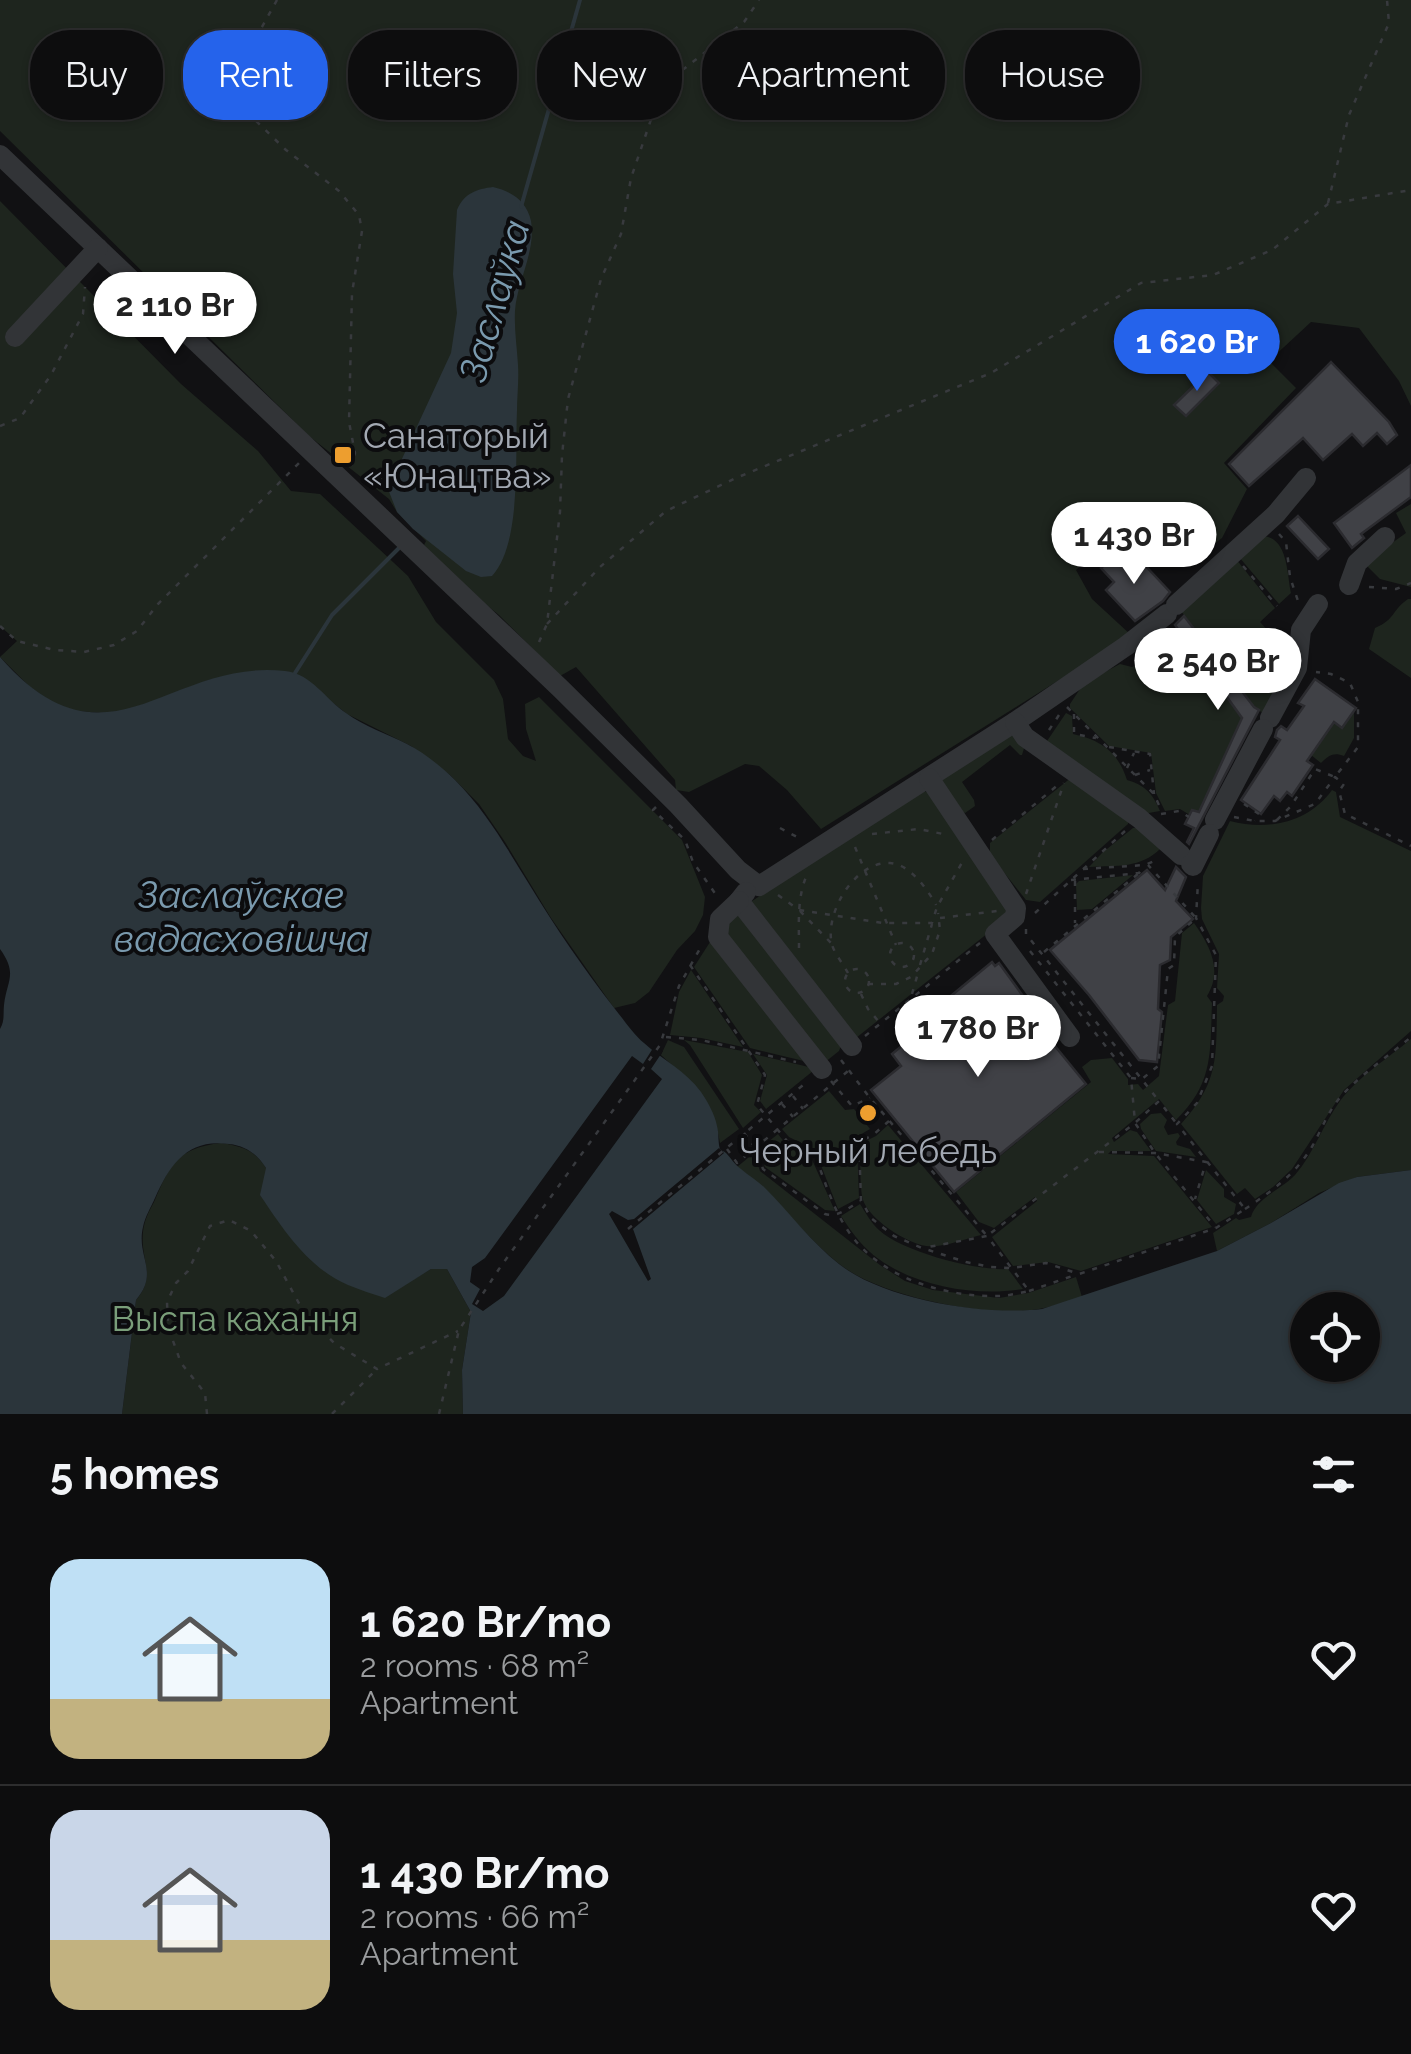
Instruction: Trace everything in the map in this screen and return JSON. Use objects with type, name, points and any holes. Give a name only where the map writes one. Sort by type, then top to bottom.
[{"type":"street","points":[[0,154],[531,662],[678,805],[738,870],[760,883]]},
{"type":"street","points":[[16,337],[98,248]]},
{"type":"street","points":[[836,1064],[718,937],[720,919],[760,883],[929,778],[1126,646],[1172,610],[1276,514],[1306,478]]},
{"type":"street","points":[[1349,585],[1357,562],[1385,537]]},
{"type":"street","points":[[1015,722],[1025,737],[1139,818],[1193,866],[1297,668],[1301,630],[1318,604]]},
{"type":"street","points":[[929,778],[1020,905],[1015,917],[995,934],[1070,1036]]},
{"type":"street","points":[[739,901],[836,1064]]},
{"type":"path","points":[[277,0],[253,43],[247,73],[245,88],[256,121],[339,191],[359,214],[362,231],[351,313],[349,422],[355,453],[344,484]]},
{"type":"path","points":[[531,662],[547,624],[568,399],[601,279],[621,234],[631,178],[658,99],[676,75],[744,22],[759,0]]},
{"type":"path","points":[[1328,204],[1349,115],[1389,23],[1387,0]]},
{"type":"path","points":[[547,624],[600,567],[666,511],[992,372],[1141,282],[1214,276],[1272,250],[1328,204],[1411,190]]},
{"type":"path","points":[[0,426],[20,418],[52,375],[83,314],[86,291],[80,266]]},
{"type":"path","points":[[0,626],[17,641],[56,650],[84,652],[114,644],[136,631],[310,451]]},
{"type":"path","points":[[1260,527],[1271,529],[1286,542],[1290,578],[1299,602],[1318,604]]},
{"type":"path","points":[[1232,553],[1277,606]]},
{"type":"path","points":[[1218,823],[1276,821],[1315,804],[1358,747],[1358,702],[1350,683],[1342,677],[1313,672]]},
{"type":"path","points":[[1066,706],[1154,794]]},
{"type":"path","points":[[1074,714],[1074,734],[1098,738]]},
{"type":"path","points":[[1107,747],[1150,754],[1154,794],[1163,814]]},
{"type":"path","points":[[1128,768],[1134,752]]},
{"type":"path","points":[[1276,821],[1315,769],[1344,784],[1339,791],[1345,814],[1411,846]]},
{"type":"path","points":[[1135,775],[1152,770]]},
{"type":"path","points":[[911,997],[937,907],[970,850],[986,849],[988,843],[1065,779],[1020,905]]},
{"type":"path","points":[[1238,801],[1259,814],[1255,821]]},
{"type":"path","points":[[938,918],[1020,905],[1034,913],[1135,822]]},
{"type":"path","points":[[780,828],[797,837]]},
{"type":"path","points":[[867,834],[920,828],[945,834]]},
{"type":"path","points":[[850,836],[896,946]]},
{"type":"path","points":[[1042,954],[1157,859],[1186,862],[1196,918]]},
{"type":"path","points":[[832,944],[834,915],[846,887],[866,870],[894,864],[916,878],[937,907],[940,930],[932,954],[911,977],[896,984],[868,984]]},
{"type":"path","points":[[1082,869],[1146,865]]},
{"type":"path","points":[[1146,865],[1196,918],[1216,954],[1212,1066],[1196,1102],[1177,1124]]},
{"type":"path","points":[[1072,880],[1138,873]]},
{"type":"path","points":[[799,956],[801,888],[807,874]]},
{"type":"path","points":[[1072,880],[1076,926]]},
{"type":"path","points":[[760,883],[799,910],[832,944],[848,972]]},
{"type":"path","points":[[799,910],[888,923],[932,923]]},
{"type":"path","points":[[1142,1080],[1158,1066],[1175,937],[1196,918]]},
{"type":"path","points":[[1015,932],[1026,921],[1026,934],[1245,1209]]},
{"type":"path","points":[[439,1414],[460,1330],[499,1268],[660,1045],[679,986],[707,936]]},
{"type":"path","points":[[906,944],[912,949],[913,960],[908,966],[900,967],[891,960],[890,952],[896,946],[906,944]]},
{"type":"path","points":[[1026,947],[1131,1078],[1135,1124],[1216,1228]]},
{"type":"path","points":[[690,966],[765,1075],[757,1104],[787,1140],[813,1150],[850,1234],[883,1265],[929,1286],[959,1292],[1000,1296],[1028,1290],[1216,1228],[1294,1172],[1347,1090],[1411,1037]]},
{"type":"path","points":[[855,969],[868,977],[861,992],[847,988],[848,972],[855,969]]},
{"type":"path","points":[[861,992],[880,1024]]},
{"type":"path","points":[[665,1037],[836,1064],[850,1070],[1028,1290]]},
{"type":"path","points":[[836,1064],[850,1070]]},
{"type":"path","points":[[836,1064],[852,1106],[870,1098]]},
{"type":"path","points":[[726,1148],[738,1164],[804,1109],[836,1064]]},
{"type":"path","points":[[1131,1078],[1142,1080]]},
{"type":"path","points":[[792,1094],[804,1109]]},
{"type":"path","points":[[922,1248],[987,1236],[1135,1124],[1159,1101]]},
{"type":"path","points":[[781,1103],[793,1117]]},
{"type":"path","points":[[890,1121],[858,1142],[861,1200],[871,1218],[882,1227],[922,1248],[991,1268],[1046,1263],[1079,1274]]},
{"type":"path","points":[[744,1133],[755,1147],[763,1169],[825,1214],[839,1214],[861,1200]]},
{"type":"path","points":[[1098,1152],[1155,1154],[1206,1162]]},
{"type":"path","points":[[1194,1200],[1206,1162]]},
{"type":"path","points":[[207,1414],[205,1392],[181,1363],[168,1327],[167,1302],[176,1283],[188,1271],[210,1226],[230,1220],[251,1232],[264,1246],[302,1309],[334,1342],[376,1370]]},
{"type":"path","points":[[332,1414],[376,1370],[460,1330]]},
{"type":"green space","points":[[0,0],[1411,0],[1411,406],[1399,381],[1359,328],[1311,322],[1269,361],[1296,388],[1224,463],[1247,489],[1222,538],[1206,550],[1146,506],[1076,570],[1092,599],[1131,635],[821,829],[787,790],[759,766],[745,764],[689,792],[676,790],[675,780],[576,667],[560,676],[499,615],[456,581],[389,499],[309,436],[0,131]]},
{"type":"green space","points":[[0,201],[181,384],[258,451],[291,491],[320,494],[408,576],[436,622],[494,680],[503,699],[508,739],[523,756],[536,761],[526,729],[525,704],[539,697],[682,840],[705,897],[703,915],[649,992],[635,1003],[614,1008],[479,804],[450,775],[411,746],[333,703],[263,671],[209,680],[123,711],[77,711],[56,705],[29,686],[0,657],[17,641],[0,626]]},
{"type":"green space","points":[[1411,504],[1411,587],[1380,579],[1364,563],[1406,533],[1396,513]]},
{"type":"green space","points":[[1264,536],[1278,544],[1287,567],[1291,593],[1279,604],[1239,557]]},
{"type":"green space","points":[[1236,559],[1275,608],[1260,622],[1295,660],[1267,716],[1254,707],[1181,611]]},
{"type":"green space","points":[[1408,599],[1411,678],[1369,649],[1375,628]]},
{"type":"green space","points":[[1178,628],[1242,718],[1199,812],[1190,815],[1180,809],[1165,811],[1156,793],[1151,753],[1109,746],[1070,708],[1084,683],[1120,664],[1132,667],[1162,654],[1161,635]]},
{"type":"green space","points":[[1354,711],[1354,738],[1344,756],[1332,755],[1321,763],[1311,755],[1334,722],[1343,727]]},
{"type":"green space","points":[[1066,713],[1072,716],[1073,734],[1107,749],[1119,762],[1127,780],[1148,791],[1160,811],[1143,814],[1045,744]]},
{"type":"green space","points":[[1013,734],[1025,745],[1022,755],[1010,745],[962,782],[975,806],[965,813],[956,810],[939,780]]},
{"type":"green space","points":[[1072,777],[1128,820],[1128,824],[1040,902],[1026,900],[990,855],[990,843]]},
{"type":"green space","points":[[1332,790],[1336,792],[1340,817],[1411,851],[1411,1031],[1344,1090],[1292,1169],[1255,1199],[1245,1188],[1237,1194],[1181,1124],[1209,1082],[1215,1055],[1217,1005],[1224,996],[1217,988],[1219,954],[1202,919],[1203,876],[1230,821],[1259,825],[1286,822],[1311,810]]},
{"type":"green space","points":[[924,791],[932,794],[1010,903],[1007,918],[856,1038],[751,907],[752,901]]},
{"type":"green space","points":[[1133,828],[1139,828],[1161,848],[1137,863],[1089,867],[1102,853]]},
{"type":"green space","points":[[1133,875],[1092,909],[1077,910],[1079,881]]},
{"type":"green space","points":[[739,910],[841,1046],[824,1063],[726,939],[725,923]]},
{"type":"green space","points":[[1194,923],[1209,949],[1214,968],[1207,996],[1212,1003],[1211,1037],[1204,1080],[1176,1120],[1159,1099],[1112,1138],[1114,1142],[1130,1130],[1137,1132],[1151,1151],[1108,1154],[1154,1156],[1212,1227],[1081,1271],[1048,1262],[1013,1266],[992,1237],[1037,1201],[1035,1197],[994,1228],[979,1222],[956,1192],[1091,1082],[1082,1067],[1091,1060],[1112,1058],[1128,1079],[1128,1085],[1138,1084],[1143,1090],[1159,1076],[1168,1005],[1175,1001],[1182,933]]},
{"type":"green space","points":[[710,942],[808,1062],[750,1048],[694,967]]},
{"type":"green space","points":[[691,970],[743,1047],[670,1035],[679,992]]},
{"type":"green space","points":[[1411,1039],[1411,1170],[1357,1177],[1319,1193],[1217,1251],[1213,1233],[1236,1218],[1251,1217],[1264,1199],[1295,1175],[1347,1092]]},
{"type":"green space","points":[[668,1040],[684,1047],[739,1129],[720,1143],[706,1103],[661,1055]]},
{"type":"green space","points":[[684,1040],[748,1052],[762,1075],[754,1105],[761,1112],[743,1128],[690,1045]]},
{"type":"green space","points":[[753,1054],[813,1071],[766,1109],[760,1101],[767,1075]]},
{"type":"green space","points":[[829,1091],[845,1110],[854,1109],[870,1129],[857,1141],[859,1198],[838,1209],[815,1150],[782,1129]]},
{"type":"green space","points":[[1161,1113],[1167,1120],[1164,1127],[1168,1135],[1178,1133],[1177,1145],[1190,1149],[1196,1157],[1156,1151],[1140,1124],[1151,1114]]},
{"type":"green space","points":[[888,1125],[981,1235],[926,1246],[899,1235],[873,1215],[863,1200],[860,1144]]},
{"type":"green space","points":[[778,1134],[785,1143],[809,1153],[835,1211],[825,1210],[765,1167],[758,1150]]},
{"type":"green space","name":"Выспа кахання","points":[[221,1143],[252,1153],[266,1168],[414,1279],[431,1269],[447,1269],[471,1312],[462,1370],[463,1414],[122,1414],[136,1300],[147,1275],[143,1242],[146,1220],[177,1160],[195,1149]]},
{"type":"green space","points":[[754,1153],[760,1171],[905,1281],[933,1290],[999,1298],[1076,1277],[1082,1297],[1038,1309],[1001,1311],[952,1306],[876,1284],[838,1263],[737,1167]]},
{"type":"green space","points":[[1206,1170],[1224,1189],[1224,1197],[1236,1204],[1234,1214],[1216,1224],[1197,1200]]},
{"type":"green space","points":[[860,1204],[876,1227],[905,1246],[978,1267],[1008,1269],[1023,1289],[959,1289],[914,1278],[893,1268],[860,1242],[841,1216]]},
{"type":"water","points":[[493,187],[512,194],[522,203],[529,214],[532,233],[515,311],[518,377],[513,521],[502,561],[492,576],[481,577],[466,571],[413,529],[397,512],[388,489],[451,353],[457,313],[453,274],[457,210],[472,193]]},
{"type":"water","name":"Заслаўскае вадасховішча","points":[[0,657],[38,692],[74,709],[107,712],[243,672],[295,673],[353,718],[413,747],[455,780],[486,817],[570,948],[629,1027],[701,1092],[715,1117],[720,1150],[765,1188],[829,1255],[858,1277],[936,1303],[993,1310],[1042,1309],[1217,1251],[1339,1183],[1411,1170],[1411,1414],[463,1414],[462,1370],[471,1312],[447,1269],[431,1269],[385,1298],[334,1278],[298,1246],[260,1195],[266,1168],[259,1159],[241,1147],[215,1143],[192,1149],[174,1164],[145,1220],[142,1247],[147,1273],[136,1300],[122,1414],[0,1414],[0,1029],[10,977],[0,949]]},
{"type":"pier","points":[[655,1045],[663,1051],[651,1069],[662,1079],[504,1296],[483,1311],[472,1304],[480,1289],[470,1282],[472,1267],[485,1258],[632,1056],[643,1064]]},
{"type":"pier","points":[[719,1148],[724,1153],[633,1229],[651,1279],[648,1281],[609,1214],[612,1211],[634,1219]]},
{"type":"building","points":[[1331,362],[1397,435],[1387,444],[1377,433],[1363,446],[1352,434],[1323,460],[1303,438],[1249,486],[1229,464]]},
{"type":"building","points":[[1208,372],[1219,383],[1186,416],[1174,405]]},
{"type":"building","points":[[1411,465],[1411,497],[1361,534],[1364,538],[1352,548],[1334,523]]},
{"type":"building","points":[[1298,516],[1329,549],[1318,559],[1287,526]]},
{"type":"building","points":[[1118,552],[1132,568],[1140,560],[1170,592],[1135,621],[1106,590],[1114,582],[1101,568]]},
{"type":"building","points":[[1184,616],[1259,710],[1189,844],[1194,828],[1185,824],[1192,810],[1199,812],[1242,718],[1175,625]]},
{"type":"building","points":[[1315,679],[1356,708],[1342,728],[1334,722],[1307,761],[1313,765],[1292,796],[1287,792],[1280,801],[1274,796],[1261,814],[1241,800],[1280,740],[1275,737],[1277,730],[1281,726],[1287,730],[1304,706],[1298,703]]},
{"type":"building","points":[[1176,867],[1186,877],[1176,901],[1193,919],[1171,937],[1170,960],[1160,965],[1158,1009],[1162,1012],[1157,1062],[1139,1060],[1050,950],[1147,870],[1165,890]]},
{"type":"building","points":[[992,962],[995,966],[999,963],[1049,1032],[1046,1035],[1086,1084],[954,1192],[871,1090],[901,1066],[892,1054],[910,1039],[919,1051],[960,1017],[946,1000]]},
{"type":"waterway","name":"Заслаўка","points":[[521,207],[580,0]]},
{"type":"waterway","name":"Заслаўка","points":[[295,673],[332,615],[401,546]]},
{"type":"place","name":"Санаторый «Юнацтва»","points":[[343,455]]},
{"type":"place","name":"Черный лебедь","points":[[868,1113]]}]
